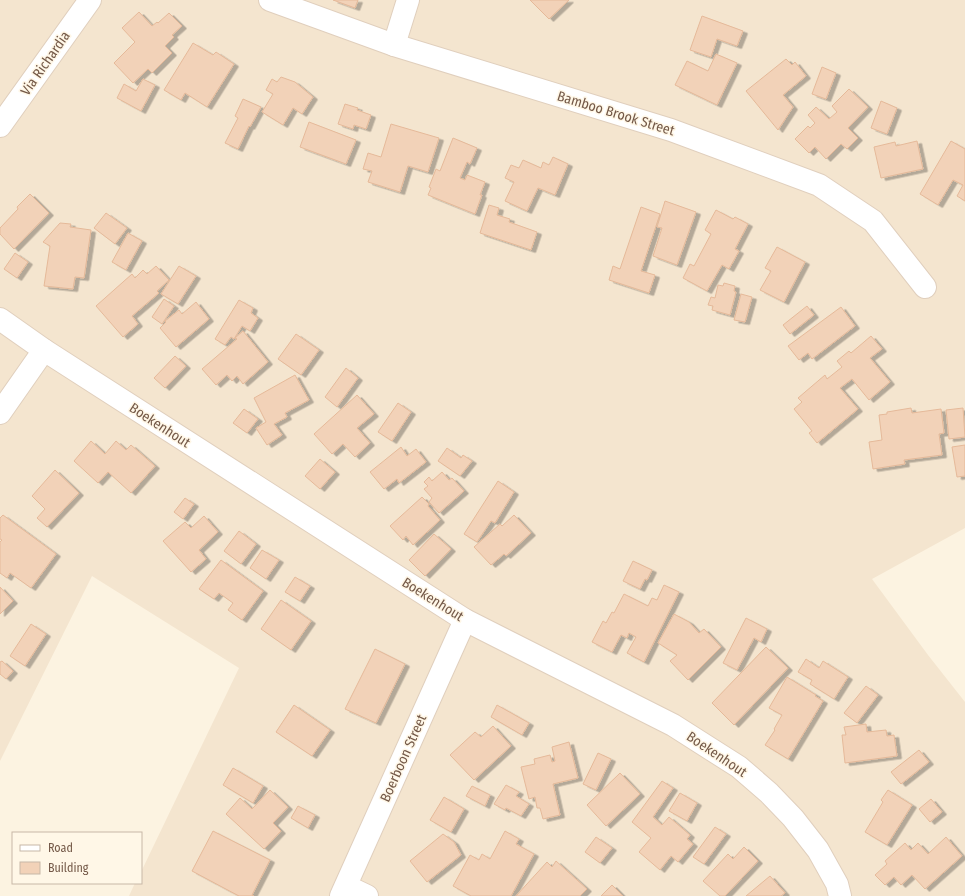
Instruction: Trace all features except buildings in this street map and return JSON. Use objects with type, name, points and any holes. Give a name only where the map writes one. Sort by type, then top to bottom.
[{"type":"street","name":"Via Richardia","points":[[0,126],[90,0]]},
{"type":"street","name":"Bamboo Brook Street","points":[[270,0],[394,45],[672,130],[819,185],[873,221],[925,287]]},
{"type":"street","points":[[394,45],[408,0]]},
{"type":"street","name":"Boekenhout","points":[[0,319],[44,350],[465,620],[674,725],[739,766],[769,793],[793,818],[814,845],[837,884],[840,896]]},
{"type":"street","points":[[0,413],[44,350]]},
{"type":"street","name":"Boerboon Street","points":[[343,891],[465,620]]},
{"type":"street","points":[[343,891],[367,896]]},
{"type":"shaded area","points":[[0,0],[965,0],[965,528],[872,579],[965,702],[965,896],[129,896],[135,884],[142,884],[142,870],[239,668],[92,576],[0,761]]}]
